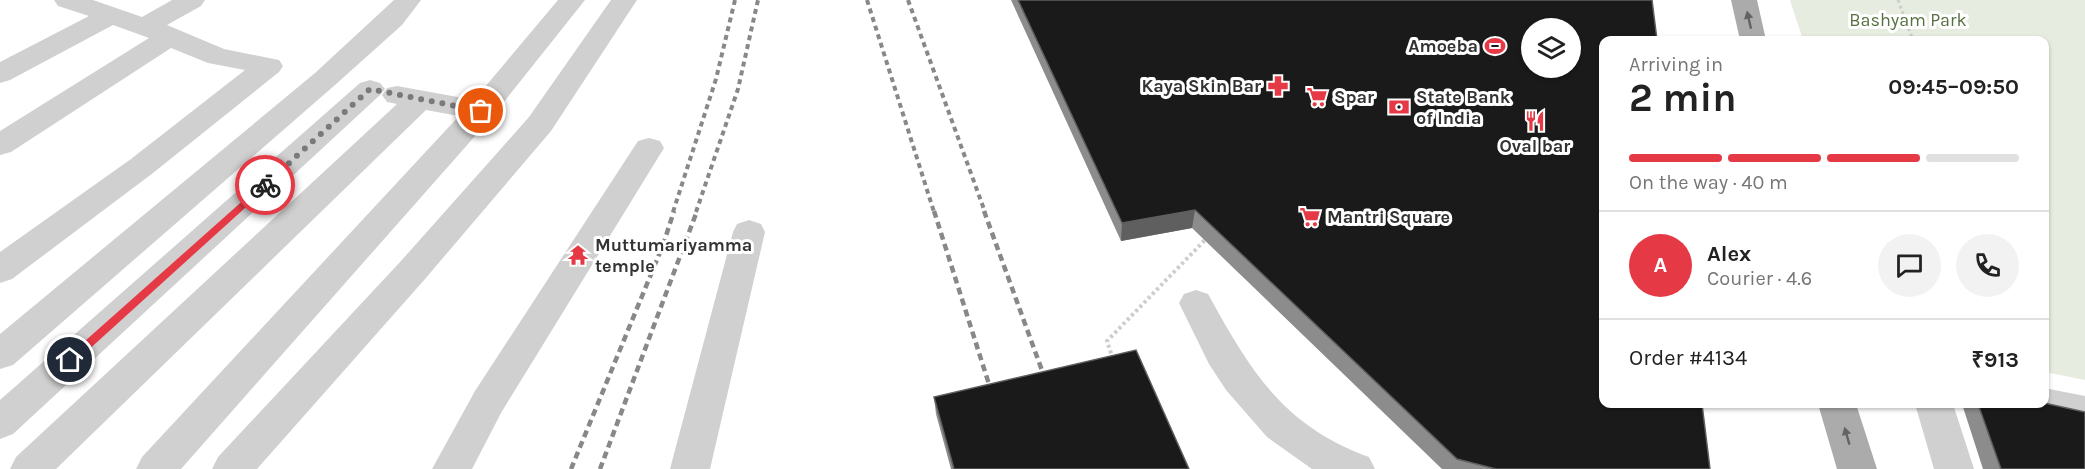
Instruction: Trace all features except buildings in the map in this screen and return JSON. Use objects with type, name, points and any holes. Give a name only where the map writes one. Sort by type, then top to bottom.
[{"type":"main road","points":[[1744,0],[1752,36]]},
{"type":"main road","points":[[1838,408],[1857,469]]},
{"type":"street","points":[[67,0],[218,57],[481,111]]},
{"type":"street","points":[[0,74],[138,25],[192,0]]},
{"type":"street","points":[[0,355],[325,79],[392,19],[408,0]]},
{"type":"street","points":[[156,469],[481,111],[572,0]]},
{"type":"street","points":[[232,469],[413,270],[540,124],[624,0]]},
{"type":"street","points":[[0,145],[138,25]]},
{"type":"street","points":[[0,270],[142,166],[269,66]]},
{"type":"street","points":[[0,423],[370,89]]},
{"type":"street","points":[[30,469],[420,99]]},
{"type":"street","points":[[452,469],[488,402],[649,148]]},
{"type":"street","points":[[690,469],[749,232]]},
{"type":"street","points":[[1196,303],[1220,354],[1265,410],[1297,438],[1334,464],[1355,469]]},
{"type":"street","points":[[2049,404],[2083,411]]},
{"type":"street","points":[[1935,408],[1954,469]]},
{"type":"path","points":[[1898,0],[1912,36]]},
{"type":"path","points":[[1113,361],[1107,341],[1205,240]]},
{"type":"green space","name":"Bashyam Park","points":[[1790,0],[2085,0],[2085,380],[2049,373],[2049,36],[1802,36]]},
{"type":"railway","points":[[673,212],[716,79],[735,0]]},
{"type":"railway","points":[[696,212],[738,89],[758,0]]},
{"type":"railway","points":[[867,0],[934,212]]},
{"type":"railway","points":[[908,0],[985,212]]},
{"type":"railway","points":[[571,469],[663,245],[674,211]]},
{"type":"railway","points":[[600,469],[697,211]]},
{"type":"railway","points":[[934,211],[994,400]]},
{"type":"railway","points":[[984,211],[1048,387]]},
{"type":"way so far","points":[[265,185],[370,89],[481,111]]},
{"type":"place","name":"Amoeba","points":[[1495,46]]},
{"type":"place","name":"Kaya Skin Bar","points":[[1278,86]]},
{"type":"place","name":"Spar","points":[[1317,97]]},
{"type":"place","name":"State Bank of India","points":[[1399,107]]},
{"type":"place","name":"Oval bar","points":[[1535,121]]},
{"type":"place","name":"Mantri Square","points":[[1310,217]]},
{"type":"place","name":"Muttumariyamma temple","points":[[578,255]]},
{"type":"route","points":[[70,360],[265,185]]}]
